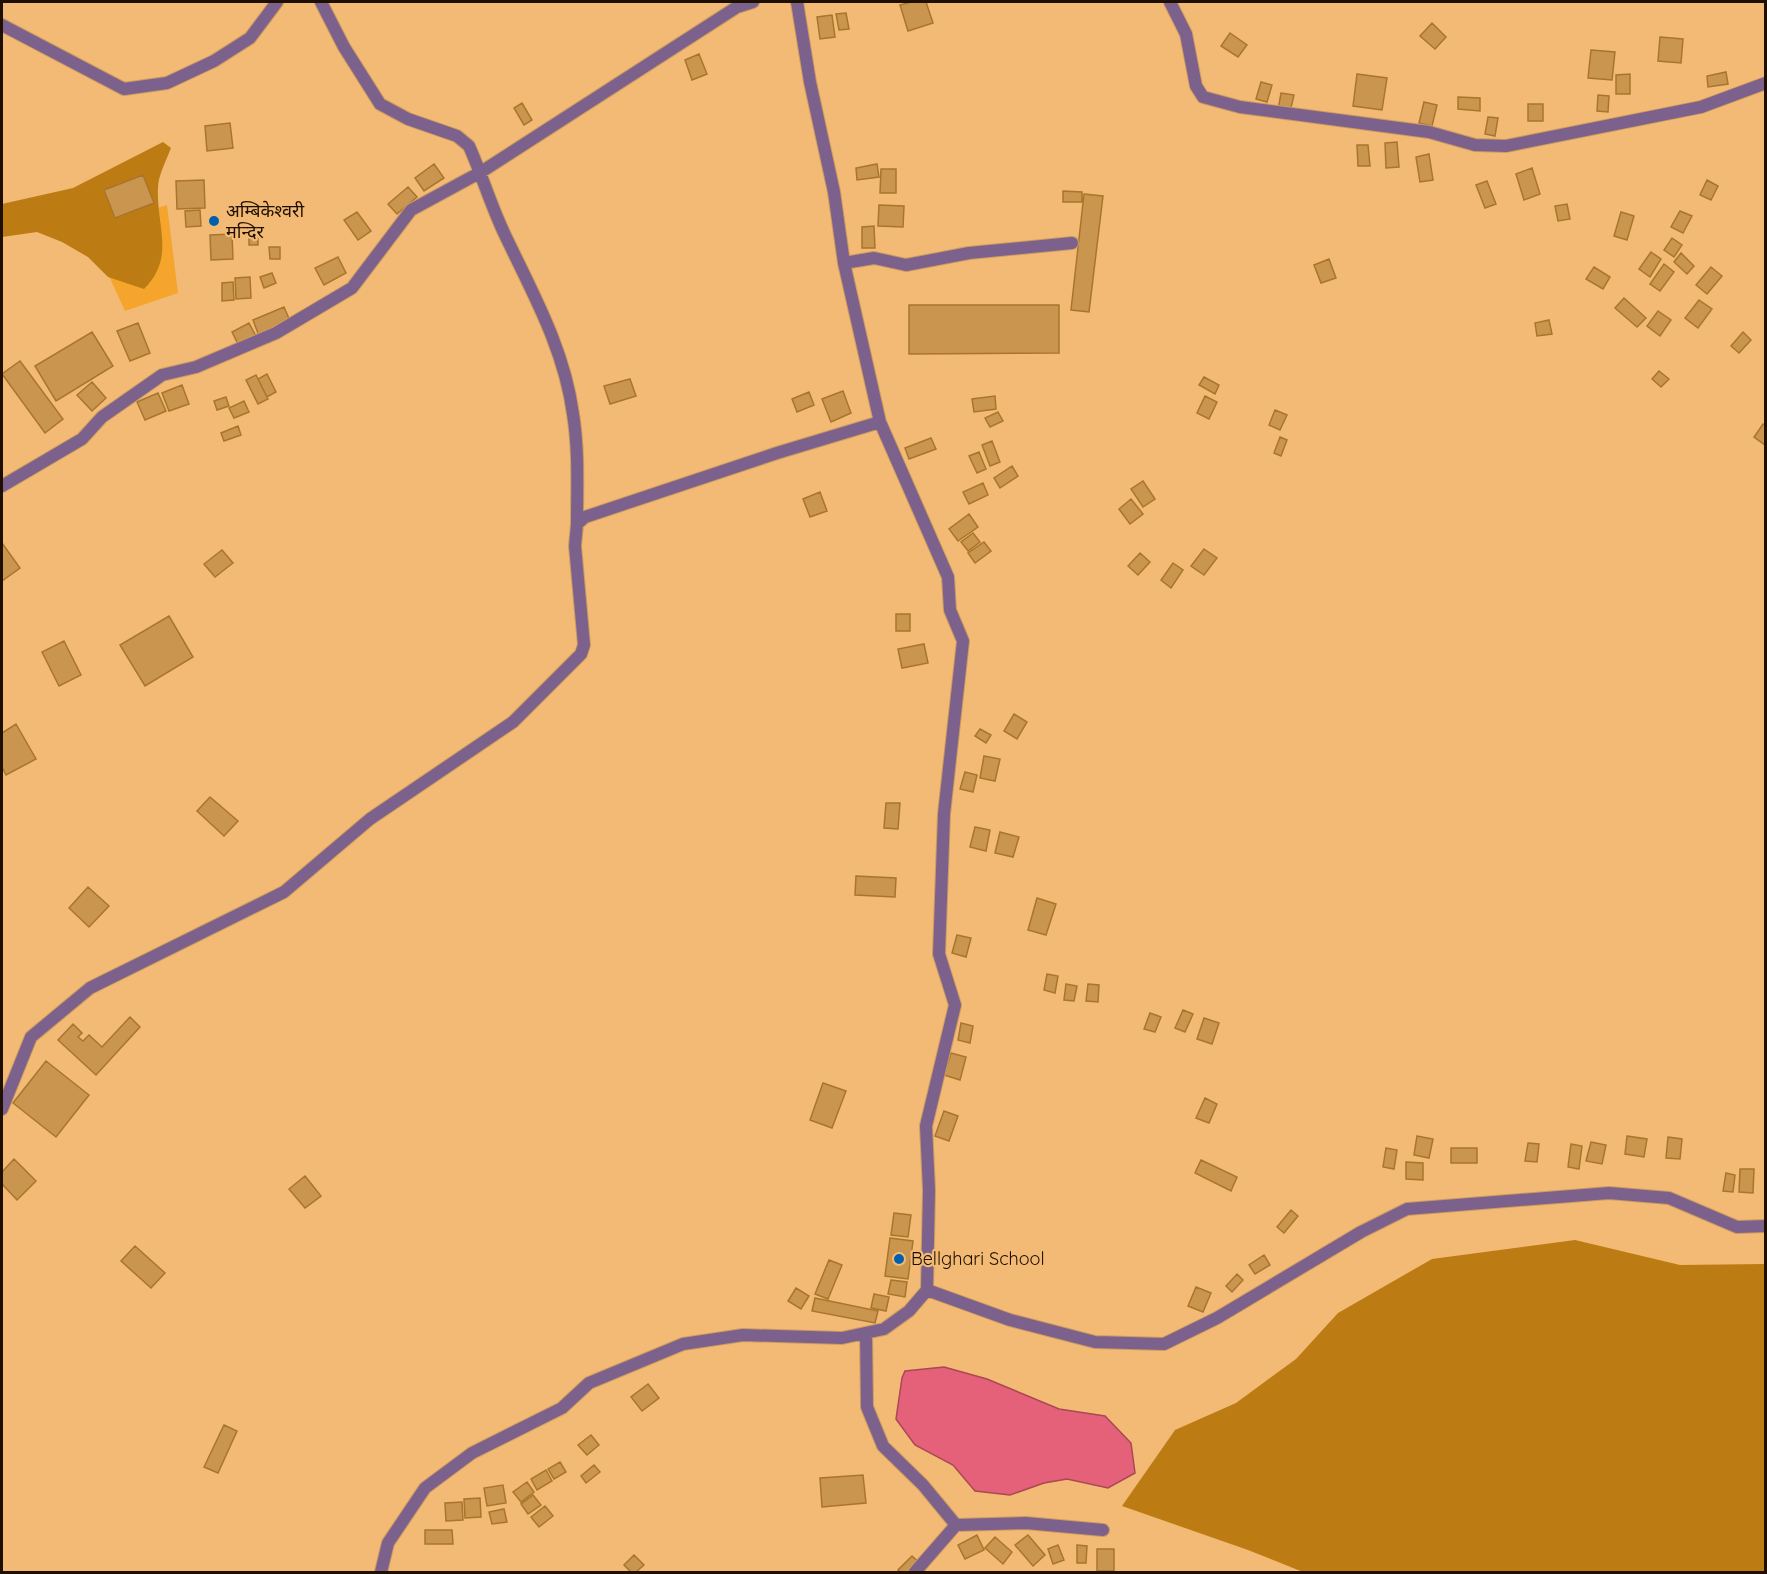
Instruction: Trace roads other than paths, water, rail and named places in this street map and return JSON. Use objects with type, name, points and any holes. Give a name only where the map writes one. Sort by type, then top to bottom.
[{"type":"street","points":[[2,25],[124,89],[167,83],[214,61],[250,38],[277,2]]},
{"type":"street","points":[[2,1109],[31,1037],[90,988],[284,892],[370,819],[513,722],[581,654],[584,645],[575,546],[577,465],[573,414],[564,368],[550,326],[504,234],[469,146],[457,136],[408,119],[380,104],[344,47],[321,2]]},
{"type":"street","points":[[2,486],[82,439],[102,417],[162,375],[196,367],[276,333],[352,288],[411,210],[481,172],[737,7],[753,2]]},
{"type":"street","points":[[381,1572],[388,1543],[425,1488],[472,1454],[562,1408],[589,1383],[683,1344],[744,1335],[842,1338],[884,1329],[901,1317],[927,1290],[929,1190],[926,1126],[954,1005],[939,954],[944,814],[963,640],[950,610],[948,577],[880,422],[844,263],[834,192],[810,82],[797,2]]},
{"type":"street","points":[[1170,2],[1186,34],[1196,86],[1203,97],[1240,107],[1430,132],[1474,145],[1506,146],[1701,106],[1766,83]]},
{"type":"street","points":[[844,263],[874,258],[906,265],[969,253],[1072,243]]},
{"type":"street","points":[[577,524],[585,518],[777,453],[880,422]]},
{"type":"street","points":[[927,1290],[1010,1320],[1095,1342],[1164,1344],[1217,1318],[1361,1232],[1407,1209],[1609,1193],[1669,1198],[1737,1227],[1766,1226]]},
{"type":"street","points":[[866,1333],[867,1407],[883,1446],[922,1485],[956,1525]]},
{"type":"street","points":[[915,1572],[956,1525],[1026,1523],[1103,1530]]},
{"type":"place","name":"अम्बिकेश्‍वरी मन्दिर","points":[[214,221]]},
{"type":"place","name":"Bellghari School","points":[[899,1259]]}]
